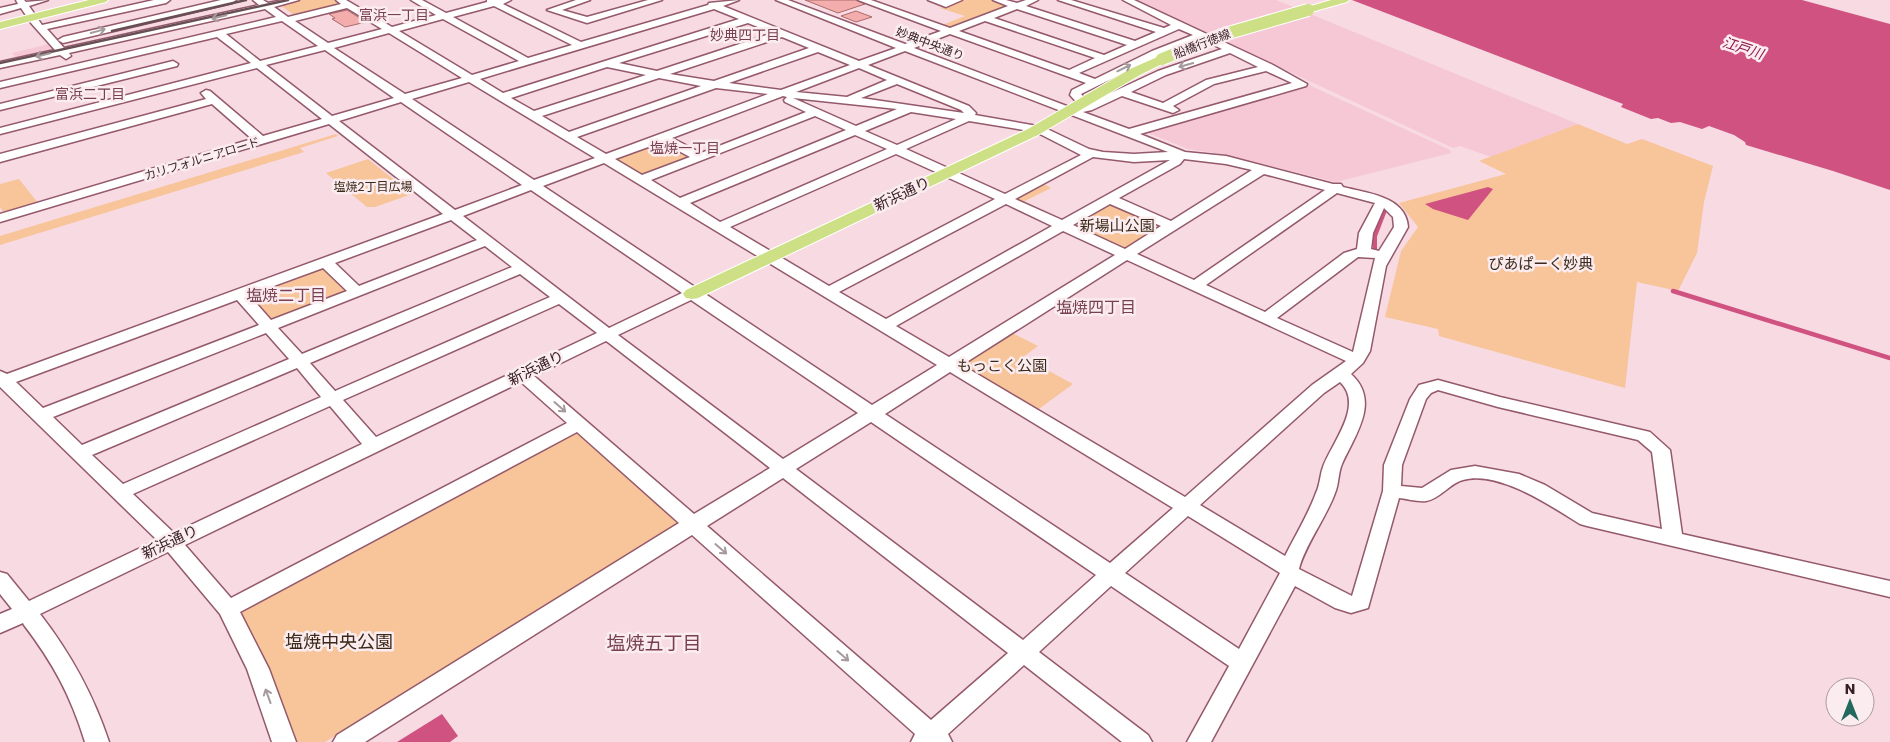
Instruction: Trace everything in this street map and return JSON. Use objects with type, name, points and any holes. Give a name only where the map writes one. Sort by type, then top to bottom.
[{"type":"main road","points":[[0,26],[102,0]]},
{"type":"main road","name":"船橋行徳線","points":[[1077,107],[1135,72],[1162,59],[1233,32],[1343,0]]},
{"type":"main road","name":"新浜通り","points":[[692,294],[948,172],[1038,133],[1077,107]]},
{"type":"street","points":[[0,11],[21,3],[44,0]]},
{"type":"street","points":[[40,28],[166,0]]},
{"type":"street","points":[[0,55],[232,0]]},
{"type":"street","points":[[257,0],[1242,663]]},
{"type":"street","points":[[0,65],[295,0]]},
{"type":"street","points":[[415,0],[528,62]]},
{"type":"street","points":[[0,131],[445,16],[492,2],[507,0]]},
{"type":"street","points":[[586,0],[552,10],[583,20],[658,0]]},
{"type":"street","points":[[699,0],[966,108],[970,113],[968,117]]},
{"type":"street","name":"カリフォルニアロード","points":[[0,218],[735,0]]},
{"type":"street","name":"妙典中央通り","points":[[780,0],[905,48],[1077,107],[1129,133],[1175,150],[1181,155]]},
{"type":"street","points":[[862,0],[1096,83]]},
{"type":"street","points":[[932,0],[946,4],[958,0]]},
{"type":"street","points":[[997,0],[1135,44]]},
{"type":"street","points":[[284,742],[258,669],[228,609],[172,542],[42,415],[2,380],[240,294],[1034,0]]},
{"type":"street","points":[[1062,0],[1164,31]]},
{"type":"street","points":[[1127,0],[1302,84],[1129,133]]},
{"type":"street","points":[[492,2],[580,46]]},
{"type":"street","points":[[21,3],[32,19],[76,67]]},
{"type":"street","points":[[0,85],[285,19],[345,3],[1342,602],[1350,605],[1361,602],[1392,490],[1393,465],[1418,399],[1425,389],[1438,385],[1498,402],[1644,436],[1662,450],[1674,540]]},
{"type":"street","points":[[614,13],[645,27]]},
{"type":"street","points":[[985,18],[1104,58]]},
{"type":"street","points":[[502,97],[747,20]]},
{"type":"street","points":[[1068,74],[1179,24]]},
{"type":"street","points":[[218,33],[560,298],[1140,742]]},
{"type":"street","points":[[534,115],[781,34]]},
{"type":"street","points":[[1202,35],[1156,53],[1075,94],[1077,107],[1088,108],[1162,72],[1232,49]]},
{"type":"street","points":[[155,48],[261,141]]},
{"type":"street","points":[[568,136],[818,48]]},
{"type":"street","points":[[0,107],[173,64]]},
{"type":"street","points":[[523,375],[694,524],[932,739],[1024,652],[1318,389],[1341,374],[1357,360],[1362,351],[1383,256],[1402,227],[1400,216],[1381,201],[1338,187],[1226,160],[1181,155],[1134,158],[1088,153],[1038,133],[968,117],[847,100],[780,94],[607,64]]},
{"type":"street","points":[[1163,107],[1210,82],[1269,67]]},
{"type":"street","points":[[847,100],[897,80]]},
{"type":"street","points":[[1121,92],[1189,116]]},
{"type":"street","points":[[780,94],[1357,360]]},
{"type":"street","points":[[0,158],[214,100]]},
{"type":"street","points":[[679,203],[910,108]]},
{"type":"street","points":[[641,180],[816,112]]},
{"type":"street","points":[[719,227],[968,117]]},
{"type":"street","points":[[662,137],[700,157]]},
{"type":"street","points":[[828,292],[1006,199],[1088,153]]},
{"type":"street","points":[[885,326],[1064,226],[1176,161],[1181,155]]},
{"type":"street","points":[[345,742],[1263,169]]},
{"type":"street","points":[[1195,286],[1338,187]]},
{"type":"street","points":[[1110,199],[1172,226]]},
{"type":"street","points":[[1364,252],[1366,233],[1379,206]]},
{"type":"street","points":[[42,415],[487,241]]},
{"type":"street","points":[[1266,319],[1356,252],[1383,256]]},
{"type":"street","points":[[325,262],[357,292]]},
{"type":"street","points":[[79,453],[522,268]]},
{"type":"street","points":[[240,294],[374,446]]},
{"type":"street","name":"新浜通り","points":[[0,624],[692,294]]},
{"type":"street","points":[[120,493],[560,298]]},
{"type":"street","points":[[1198,742],[1290,571],[1326,494],[1332,466],[1354,422],[1357,399],[1355,390],[1351,383],[1341,374]]},
{"type":"street","points":[[228,609],[579,424]]},
{"type":"street","points":[[1392,490],[1426,495],[1457,474],[1476,472],[1513,479],[1538,490],[1587,520],[1890,589]]},
{"type":"street","points":[[0,580],[49,640],[69,670],[81,694],[97,742]]},
{"type":"shaded area","points":[[1135,0],[1276,0],[1578,124],[1491,157],[1460,146],[1453,148]]},
{"type":"shaded area","points":[[49,44],[56,51],[18,60],[12,53]]},
{"type":"shaded area","points":[[1309,85],[1450,150],[1451,153],[1336,182],[1221,154],[1188,149],[1143,131]]},
{"type":"green space","points":[[302,0],[335,0],[344,5],[297,17],[280,5]]},
{"type":"green space","points":[[962,0],[993,0],[1010,6],[952,28],[940,26],[965,16],[940,8]]},
{"type":"green space","name":"ぴあぱーく妙典","points":[[1578,124],[1627,144],[1642,139],[1713,166],[1704,202],[1697,253],[1678,291],[1637,282],[1625,388],[1439,336],[1438,329],[1385,317],[1401,251],[1418,227],[1399,203],[1506,174],[1479,161]]},
{"type":"green space","points":[[336,134],[338,136],[300,148],[304,152],[0,245],[0,236]]},
{"type":"green space","points":[[661,140],[694,156],[640,176],[613,160],[614,157]]},
{"type":"green space","name":"塩焼2丁目広場","points":[[368,159],[412,194],[375,207],[367,207],[326,173]]},
{"type":"green space","points":[[19,179],[38,203],[4,213],[0,207],[0,184]]},
{"type":"green space","points":[[1042,183],[1051,188],[1021,203],[1013,200]]},
{"type":"green space","name":"新場山公園","points":[[1109,203],[1163,226],[1126,248],[1119,248],[1071,224]]},
{"type":"green space","points":[[326,267],[350,290],[347,293],[277,320],[271,320],[250,296],[253,293]]},
{"type":"green space","name":"もっこく公園","points":[[1012,333],[1038,346],[1023,357],[1073,384],[1036,411],[963,369],[963,365]]},
{"type":"green space","name":"塩焼中央公園","points":[[573,432],[579,433],[677,519],[675,528],[325,742],[297,742],[241,611]]},
{"type":"water","name":"江戸川","points":[[1352,0],[1802,0],[1890,24],[1890,190],[1746,145],[1745,142],[1734,135],[1709,126],[1702,129],[1680,122],[1671,123],[1658,118],[1651,119],[1621,107],[1623,104]]},
{"type":"water","points":[[1488,187],[1493,189],[1468,220],[1433,209],[1425,204]]},
{"type":"water","points":[[442,714],[458,736],[450,742],[397,742]]},
{"type":"building","points":[[805,0],[856,0],[865,4],[838,13]]},
{"type":"building","points":[[347,10],[366,22],[345,27],[332,19],[335,18],[329,14]]},
{"type":"building","points":[[856,11],[872,17],[856,22],[841,16]]},
{"type":"waterway","points":[[1375,255],[1375,236],[1387,205]]},
{"type":"waterway","points":[[1673,291],[1890,358]]},
{"type":"railway","points":[[112,31],[246,0]]},
{"type":"railway","points":[[0,63],[288,0]]},
{"type":"district","name":"富浜一丁目","points":[[394,15]]},
{"type":"district","name":"妙典四丁目","points":[[745,35]]},
{"type":"district","name":"富浜二丁目","points":[[90,94]]},
{"type":"district","name":"塩焼一丁目","points":[[685,148]]},
{"type":"district","name":"塩焼二丁目","points":[[286,295]]},
{"type":"district","name":"塩焼四丁目","points":[[1096,307]]},
{"type":"district","name":"塩焼五丁目","points":[[654,643]]}]
